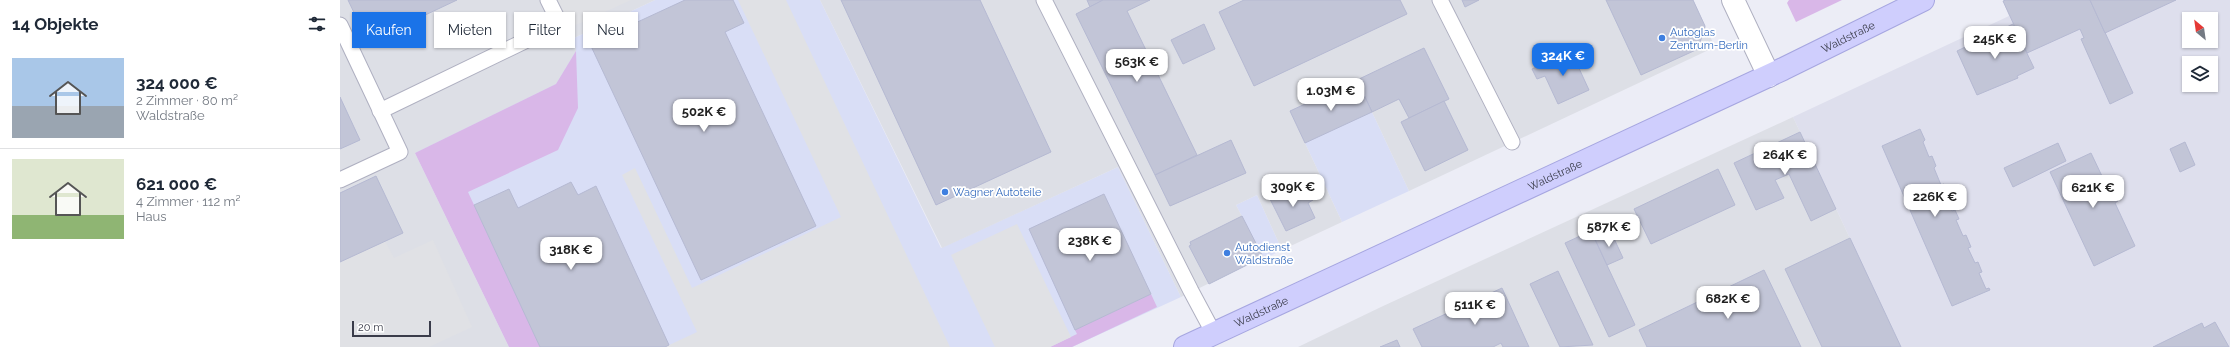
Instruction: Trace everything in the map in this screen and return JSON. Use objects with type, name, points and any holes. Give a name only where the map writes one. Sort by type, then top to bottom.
[{"type":"main road","name":"Waldstraße","points":[[1185,347],[1769,76],[1923,0]]},
{"type":"street","points":[[1732,0],[1769,76]]},
{"type":"lane","points":[[380,111],[560,24],[548,0]]},
{"type":"lane","points":[[1044,0],[1214,334]]},
{"type":"lane","points":[[1440,0],[1512,142]]},
{"type":"lane","points":[[340,25],[400,152],[340,180]]},
{"type":"shaded area","points":[[340,0],[655,0],[629,12],[583,12],[583,34],[575,38],[575,12],[514,12],[514,48],[575,48],[575,44],[576,51],[556,84],[415,153],[509,347],[340,347]]},
{"type":"shaded area","points":[[556,0],[631,0],[604,12],[583,12],[583,22],[575,25],[575,12],[562,12]]},
{"type":"shaded area","points":[[655,0],[820,0],[941,248],[1118,167],[1181,297],[1072,347],[509,347],[415,153],[560,48],[575,48],[575,38],[583,34],[583,48],[638,48],[638,12],[629,12]]},
{"type":"shaded area","points":[[738,0],[786,0],[950,347],[665,347],[697,332],[622,175],[635,168],[692,288],[841,217]]},
{"type":"shaded area","points":[[820,0],[1693,0],[1715,47],[1409,191],[1357,80],[1290,111],[1342,222],[1282,250],[1257,195],[1236,205],[1263,257],[1181,297],[1118,167],[942,248]]},
{"type":"shaded area","points":[[1789,0],[1842,0],[1796,22],[1787,3]]},
{"type":"shaded area","points":[[2006,0],[2230,0],[2230,347],[1901,347],[1793,117],[2009,16],[2003,1]]},
{"type":"shaded area","points":[[576,51],[578,108],[558,150],[468,192],[540,347],[509,347],[415,153],[556,84]]},
{"type":"shaded area","points":[[1357,80],[1409,191],[1342,222],[1290,111]]},
{"type":"shaded area","points":[[1793,117],[1901,347],[1298,347],[1381,307]]},
{"type":"shaded area","points":[[1257,195],[1282,250],[1264,259],[1236,205]]},
{"type":"shaded area","points":[[1017,224],[1071,337],[1050,347],[995,347],[951,255]]},
{"type":"shaded area","points":[[433,240],[472,327],[429,347],[340,347],[340,262],[385,241],[394,258]]},
{"type":"shaded area","points":[[1151,294],[1157,307],[1072,347],[1050,347],[1077,334],[1075,330]]},
{"type":"building","points":[[348,0],[457,0],[426,15],[426,12],[354,12]]},
{"type":"building","points":[[685,0],[733,0],[744,23],[725,32],[816,226],[701,280],[592,48],[638,48],[638,22]]},
{"type":"building","points":[[841,0],[980,0],[1051,152],[936,205]]},
{"type":"building","points":[[1087,0],[1103,0],[1090,7]]},
{"type":"building","points":[[1103,0],[1150,0],[1127,11],[1197,155],[1155,175],[1076,14]]},
{"type":"building","points":[[1244,0],[1400,0],[1407,14],[1254,86],[1219,12]]},
{"type":"building","points":[[1462,0],[1479,0],[1465,7]]},
{"type":"building","name":"Autoglas Zentrum-Berlin","points":[[1606,0],[1693,0],[1705,26],[1698,49],[1641,75]]},
{"type":"building","points":[[2090,0],[2133,93],[2110,104],[2081,39],[2084,38],[2080,29],[2027,53],[2003,1]]},
{"type":"building","points":[[2090,0],[2176,0],[2105,33]]},
{"type":"building","points":[[1204,24],[1215,49],[1183,64],[1171,40]]},
{"type":"building","points":[[2013,24],[2034,68],[2017,76],[2018,78],[1977,95],[1957,51]]},
{"type":"building","points":[[1424,48],[1449,99],[1409,118],[1399,99],[1372,112],[1357,80]]},
{"type":"building","points":[[1571,51],[1589,90],[1558,104],[1545,76],[1537,79],[1532,69]]},
{"type":"building","points":[[1357,80],[1372,112],[1305,143],[1290,111]]},
{"type":"building","points":[[340,97],[360,140],[340,149]]},
{"type":"building","points":[[1444,101],[1468,150],[1425,171],[1401,122]]},
{"type":"building","points":[[1920,129],[1925,140],[1923,142],[1929,157],[1932,156],[1936,166],[1934,168],[1941,185],[1944,184],[1948,194],[1945,195],[1952,211],[1955,210],[1959,219],[1956,220],[1963,236],[1966,235],[1971,247],[1968,248],[1975,263],[1978,262],[1982,272],[1979,273],[1986,289],[1989,288],[1990,290],[1952,306],[1882,146]]},
{"type":"building","points":[[1800,132],[1836,209],[1811,221],[1789,174],[1775,180],[1784,198],[1756,210],[1734,163]]},
{"type":"building","points":[[1231,140],[1246,173],[1170,206],[1155,175]]},
{"type":"building","points":[[2185,142],[2195,165],[2180,172],[2170,149]]},
{"type":"building","points":[[2058,143],[2066,161],[2013,187],[2004,168]]},
{"type":"building","points":[[2091,153],[2110,193],[2114,191],[2118,201],[2115,203],[2135,246],[2094,266],[2050,172]]},
{"type":"building","points":[[1718,169],[1735,205],[1651,244],[1634,209]]},
{"type":"building","points":[[376,176],[403,233],[340,262],[340,193]]},
{"type":"building","points":[[571,182],[578,195],[596,186],[669,345],[665,347],[540,347],[474,205],[509,189],[518,208]]},
{"type":"building","points":[[1299,186],[1302,193],[1308,190],[1313,200],[1308,203],[1315,218],[1286,231],[1270,199]]},
{"type":"building","points":[[1104,194],[1151,294],[1075,330],[1029,229]]},
{"type":"building","name":"Autodienst Waldstraße","points":[[1242,216],[1263,257],[1209,284],[1189,246],[1191,245],[1190,242]]},
{"type":"building","points":[[1591,231],[1635,325],[1609,337],[1565,243]]},
{"type":"building","points":[[1611,232],[1623,258],[1607,265],[1595,239]]},
{"type":"building","points":[[1850,238],[1901,347],[1822,347],[1785,269]]},
{"type":"building","points":[[1764,270],[1801,347],[1647,347],[1639,330]]},
{"type":"building","points":[[1558,271],[1593,345],[1560,347],[1530,284]]},
{"type":"building","points":[[1502,288],[1529,347],[1503,347],[1501,343],[1493,347],[1422,347],[1413,329]]},
{"type":"building","points":[[2215,322],[2229,347],[2153,347],[2202,323],[2204,328]]},
{"type":"building","points":[[1397,340],[1400,347],[1380,347]]},
{"type":"place","name":"Autoglas Zentrum-Berlin","points":[[1662,38]]},
{"type":"place","name":"Wagner Autoteile","points":[[945,192]]},
{"type":"place","name":"Autodienst Waldstraße","points":[[1227,253]]}]
